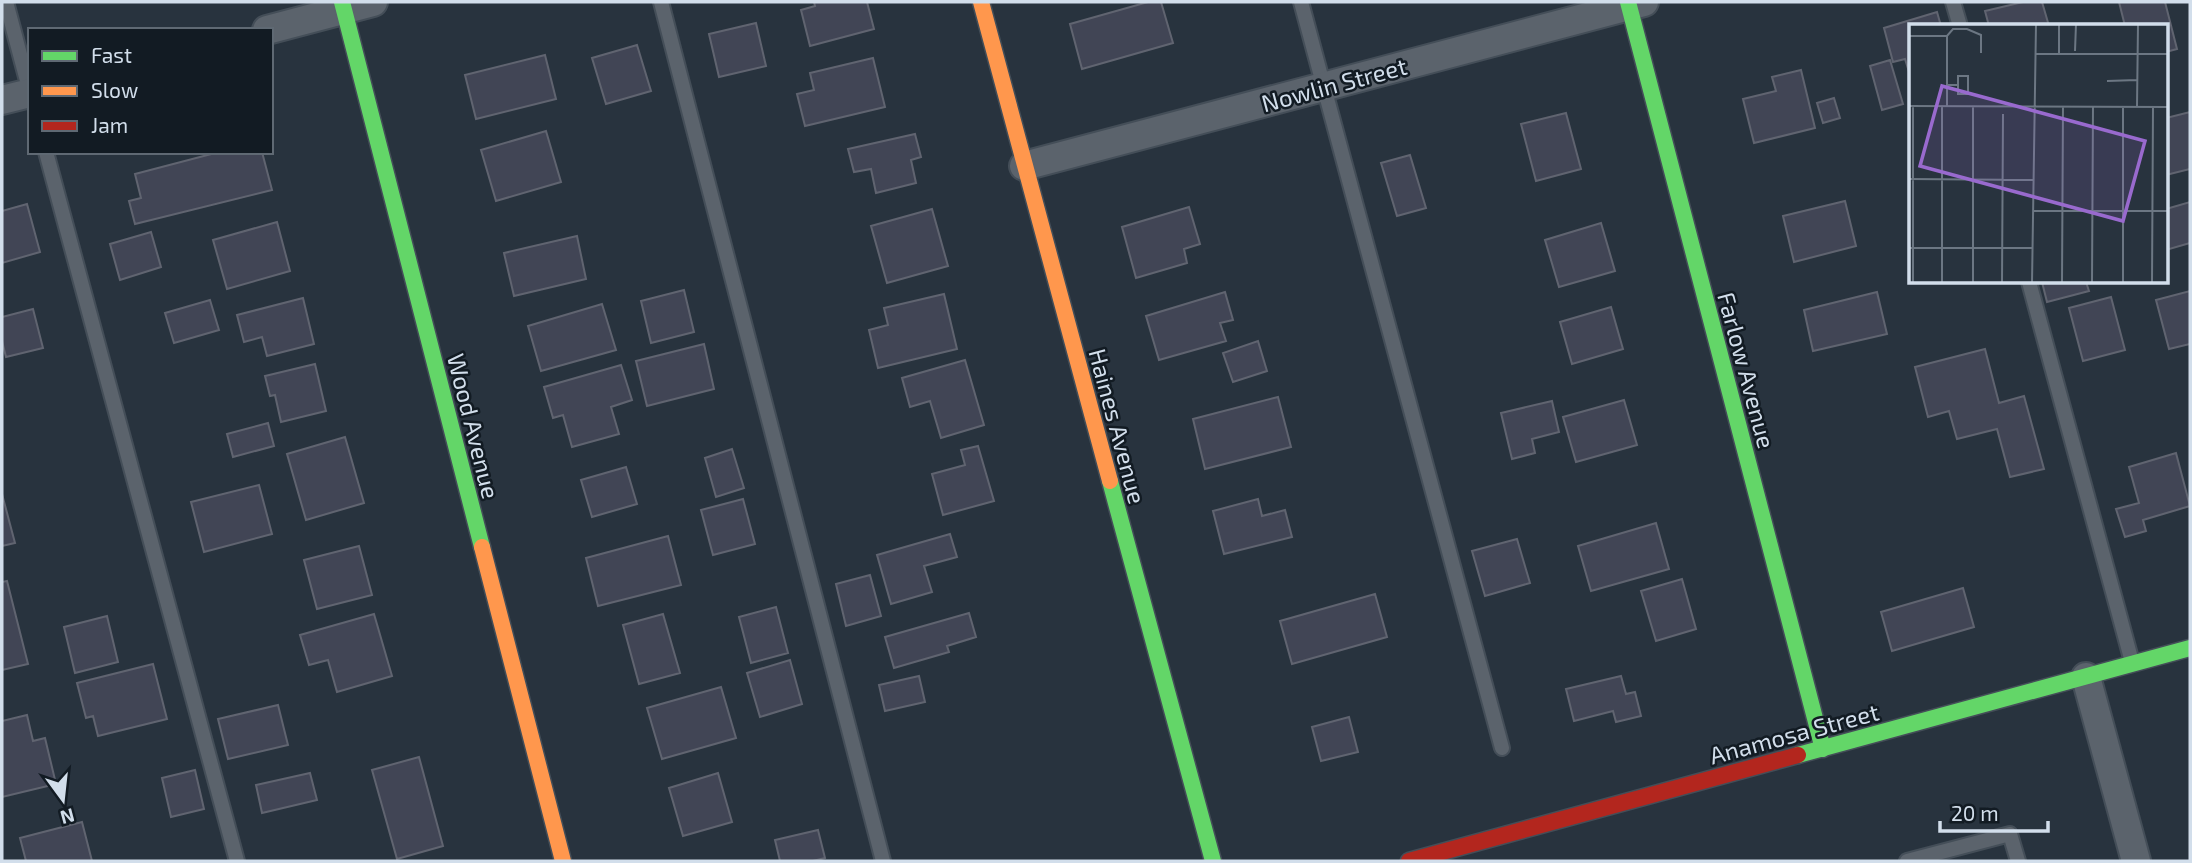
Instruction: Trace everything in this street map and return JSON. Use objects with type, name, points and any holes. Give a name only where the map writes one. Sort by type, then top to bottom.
[{"type":"main road","name":"Haines Avenue","points":[[981,2],[1213,861]]},
{"type":"main road","name":"Farlow Avenue","points":[[1634,3],[1823,749]]},
{"type":"main road","name":"Wood Avenue","points":[[343,6],[563,861]]},
{"type":"main road","name":"Anamosa Street","points":[[1409,861],[2190,648]]},
{"type":"street","points":[[273,28],[343,6],[373,2]]},
{"type":"street","name":"Nowlin Street","points":[[1024,166],[1634,3]]},
{"type":"street","points":[[2,100],[28,93]]},
{"type":"street","points":[[2086,677],[2136,861]]},
{"type":"lane","points":[[6,2],[28,84]]},
{"type":"lane","points":[[661,2],[883,861]]},
{"type":"lane","points":[[1301,2],[1502,748]]},
{"type":"lane","points":[[1954,2],[1960,24]]},
{"type":"lane","points":[[47,154],[237,861]]},
{"type":"lane","points":[[2030,284],[2132,664]]},
{"type":"lane","points":[[1907,861],[2010,834],[2018,861]]},
{"type":"building","points":[[814,2],[867,2],[874,29],[810,46],[801,10],[815,6]]},
{"type":"building","points":[[1148,2],[1161,2],[1173,43],[1082,69],[1070,24]]},
{"type":"building","points":[[2023,2],[2042,2],[2048,24],[1988,24],[1985,11]]},
{"type":"building","points":[[2119,2],[2165,2],[2177,49],[2168,51],[2168,24],[2124,24]]},
{"type":"building","points":[[1937,12],[1940,24],[1909,24],[1909,72],[1905,59],[1893,62],[1884,28]]},
{"type":"building","points":[[756,23],[766,66],[719,77],[709,34]]},
{"type":"building","points":[[637,45],[651,91],[606,104],[592,58]]},
{"type":"building","points":[[545,55],[556,99],[476,119],[465,75]]},
{"type":"building","points":[[873,58],[885,107],[805,126],[797,94],[814,90],[810,73]]},
{"type":"building","points":[[1890,60],[1903,104],[1882,110],[1870,66]]},
{"type":"building","points":[[1801,70],[1815,128],[1754,143],[1743,99],[1776,91],[1772,77]]},
{"type":"building","points":[[1834,98],[1840,118],[1823,123],[1817,103]]},
{"type":"building","points":[[2190,112],[2190,169],[2168,174],[2168,118]]},
{"type":"building","points":[[1566,113],[1581,169],[1536,181],[1521,124]]},
{"type":"building","points":[[546,131],[561,182],[496,201],[481,150]]},
{"type":"building","points":[[915,134],[921,157],[911,160],[916,183],[876,193],[871,169],[854,172],[848,149]]},
{"type":"building","points":[[211,154],[263,154],[272,190],[135,224],[129,201],[141,198],[135,174]]},
{"type":"building","points":[[1410,155],[1426,208],[1397,216],[1381,163]]},
{"type":"building","points":[[1845,201],[1856,246],[1794,262],[1783,216]]},
{"type":"building","points":[[2190,202],[2190,243],[2168,249],[2168,208]]},
{"type":"building","points":[[27,204],[40,252],[2,263],[2,211]]},
{"type":"building","points":[[1189,207],[1200,244],[1184,249],[1187,263],[1136,278],[1122,227]]},
{"type":"building","points":[[932,209],[948,266],[887,283],[871,226]]},
{"type":"building","points":[[277,222],[290,271],[227,289],[213,240]]},
{"type":"building","points":[[1601,223],[1615,271],[1559,287],[1545,240]]},
{"type":"building","points":[[151,232],[161,267],[120,280],[110,244]]},
{"type":"building","points":[[577,236],[586,279],[514,296],[504,253]]},
{"type":"building","points":[[2042,284],[2087,284],[2089,291],[2047,302]]},
{"type":"building","points":[[684,290],[694,332],[651,343],[641,301]]},
{"type":"building","points":[[2190,291],[2190,344],[2169,349],[2156,300]]},
{"type":"building","points":[[1225,292],[1233,320],[1220,323],[1226,341],[1159,360],[1146,316]]},
{"type":"building","points":[[1877,292],[1887,334],[1813,351],[1804,310]]},
{"type":"building","points":[[944,294],[957,349],[878,368],[869,330],[888,325],[884,308]]},
{"type":"building","points":[[2111,297],[2125,350],[2083,361],[2069,308]]},
{"type":"building","points":[[303,298],[314,344],[267,356],[262,337],[244,342],[237,315]]},
{"type":"building","points":[[210,300],[219,330],[174,343],[165,313]]},
{"type":"building","points":[[602,304],[616,350],[541,371],[528,326]]},
{"type":"building","points":[[1611,307],[1623,349],[1572,364],[1560,322]]},
{"type":"building","points":[[33,309],[43,348],[6,357],[2,341],[2,317]]},
{"type":"building","points":[[1258,341],[1267,371],[1233,382],[1223,353]]},
{"type":"building","points":[[704,344],[714,389],[647,406],[636,361]]},
{"type":"building","points":[[1985,349],[1999,403],[2024,396],[2044,469],[2010,477],[1997,429],[1957,439],[1949,411],[1928,417],[1915,367]]},
{"type":"building","points":[[965,360],[984,425],[941,438],[930,401],[910,407],[902,378]]},
{"type":"building","points":[[315,364],[326,411],[281,422],[275,395],[270,396],[265,376]]},
{"type":"building","points":[[621,365],[632,400],[611,407],[619,434],[572,447],[563,415],[553,418],[544,387]]},
{"type":"building","points":[[1278,397],[1291,447],[1205,469],[1193,419]]},
{"type":"building","points":[[1624,400],[1637,445],[1576,462],[1563,417]]},
{"type":"building","points":[[1552,401],[1559,432],[1532,439],[1535,453],[1512,459],[1501,413]]},
{"type":"building","points":[[268,423],[274,446],[233,457],[227,434]]},
{"type":"building","points":[[345,437],[364,503],[306,520],[287,454]]},
{"type":"building","points":[[978,446],[994,501],[943,515],[932,474],[965,465],[961,450]]},
{"type":"building","points":[[732,449],[744,488],[716,497],[705,458]]},
{"type":"building","points":[[2176,453],[2190,506],[2143,520],[2146,531],[2125,537],[2116,509],[2139,503],[2129,467]]},
{"type":"building","points":[[626,467],[637,504],[592,517],[581,480]]},
{"type":"building","points":[[259,485],[272,534],[204,552],[191,502]]},
{"type":"building","points":[[2,494],[15,543],[2,546]]},
{"type":"building","points":[[743,499],[755,544],[713,555],[701,510]]},
{"type":"building","points":[[1258,499],[1262,516],[1285,510],[1292,537],[1224,554],[1213,511]]},
{"type":"building","points":[[1656,523],[1669,569],[1591,591],[1578,546]]},
{"type":"building","points":[[950,534],[957,557],[924,566],[932,592],[891,604],[877,555]]},
{"type":"building","points":[[668,536],[681,585],[598,606],[586,558]]},
{"type":"building","points":[[1517,539],[1530,583],[1485,596],[1472,551]]},
{"type":"building","points":[[359,546],[372,595],[317,609],[304,560]]},
{"type":"building","points":[[870,575],[881,616],[846,626],[836,584]]},
{"type":"building","points":[[1682,579],[1696,629],[1656,641],[1641,591]]},
{"type":"building","points":[[7,581],[28,664],[2,670],[2,582]]},
{"type":"building","points":[[1963,588],[1974,627],[1892,651],[1881,612]]},
{"type":"building","points":[[1375,594],[1387,637],[1292,664],[1280,621]]},
{"type":"building","points":[[776,607],[788,653],[751,663],[739,617]]},
{"type":"building","points":[[969,613],[976,637],[947,646],[949,652],[894,668],[885,637]]},
{"type":"building","points":[[374,614],[392,676],[337,692],[328,660],[309,665],[300,635]]},
{"type":"building","points":[[663,614],[680,673],[639,684],[623,625]]},
{"type":"building","points":[[107,616],[118,662],[75,673],[64,627]]},
{"type":"building","points":[[790,660],[802,704],[760,717],[747,673]]},
{"type":"building","points":[[153,664],[167,719],[98,736],[93,716],[86,718],[77,683]]},
{"type":"building","points":[[919,676],[925,702],[885,711],[879,685]]},
{"type":"building","points":[[1621,676],[1626,694],[1635,692],[1641,716],[1616,722],[1613,711],[1574,721],[1566,689]]},
{"type":"building","points":[[721,687],[736,738],[662,759],[647,708]]},
{"type":"building","points":[[278,705],[288,745],[228,759],[218,719]]},
{"type":"building","points":[[27,715],[33,741],[45,738],[56,784],[2,797],[2,721]]},
{"type":"building","points":[[1349,717],[1358,752],[1321,761],[1312,727]]},
{"type":"building","points":[[419,757],[443,846],[397,859],[372,770]]},
{"type":"building","points":[[195,770],[204,809],[171,817],[162,778]]},
{"type":"building","points":[[310,773],[317,800],[262,813],[256,785]]},
{"type":"building","points":[[718,773],[732,822],[683,836],[669,788]]},
{"type":"building","points":[[82,822],[92,861],[26,861],[20,838]]},
{"type":"building","points":[[818,830],[825,858],[813,861],[780,861],[775,840]]},
{"type":"traffic: fast","points":[[342,2],[482,547]]},
{"type":"traffic: fast","points":[[1628,2],[1823,749]]},
{"type":"traffic: fast","points":[[1110,481],[1213,861]]},
{"type":"traffic: fast","points":[[1798,755],[2190,648]]},
{"type":"traffic: slow","points":[[981,2],[1110,481]]},
{"type":"traffic: slow","points":[[482,547],[563,861]]},
{"type":"traffic: jam","points":[[1409,861],[1798,755]]}]
